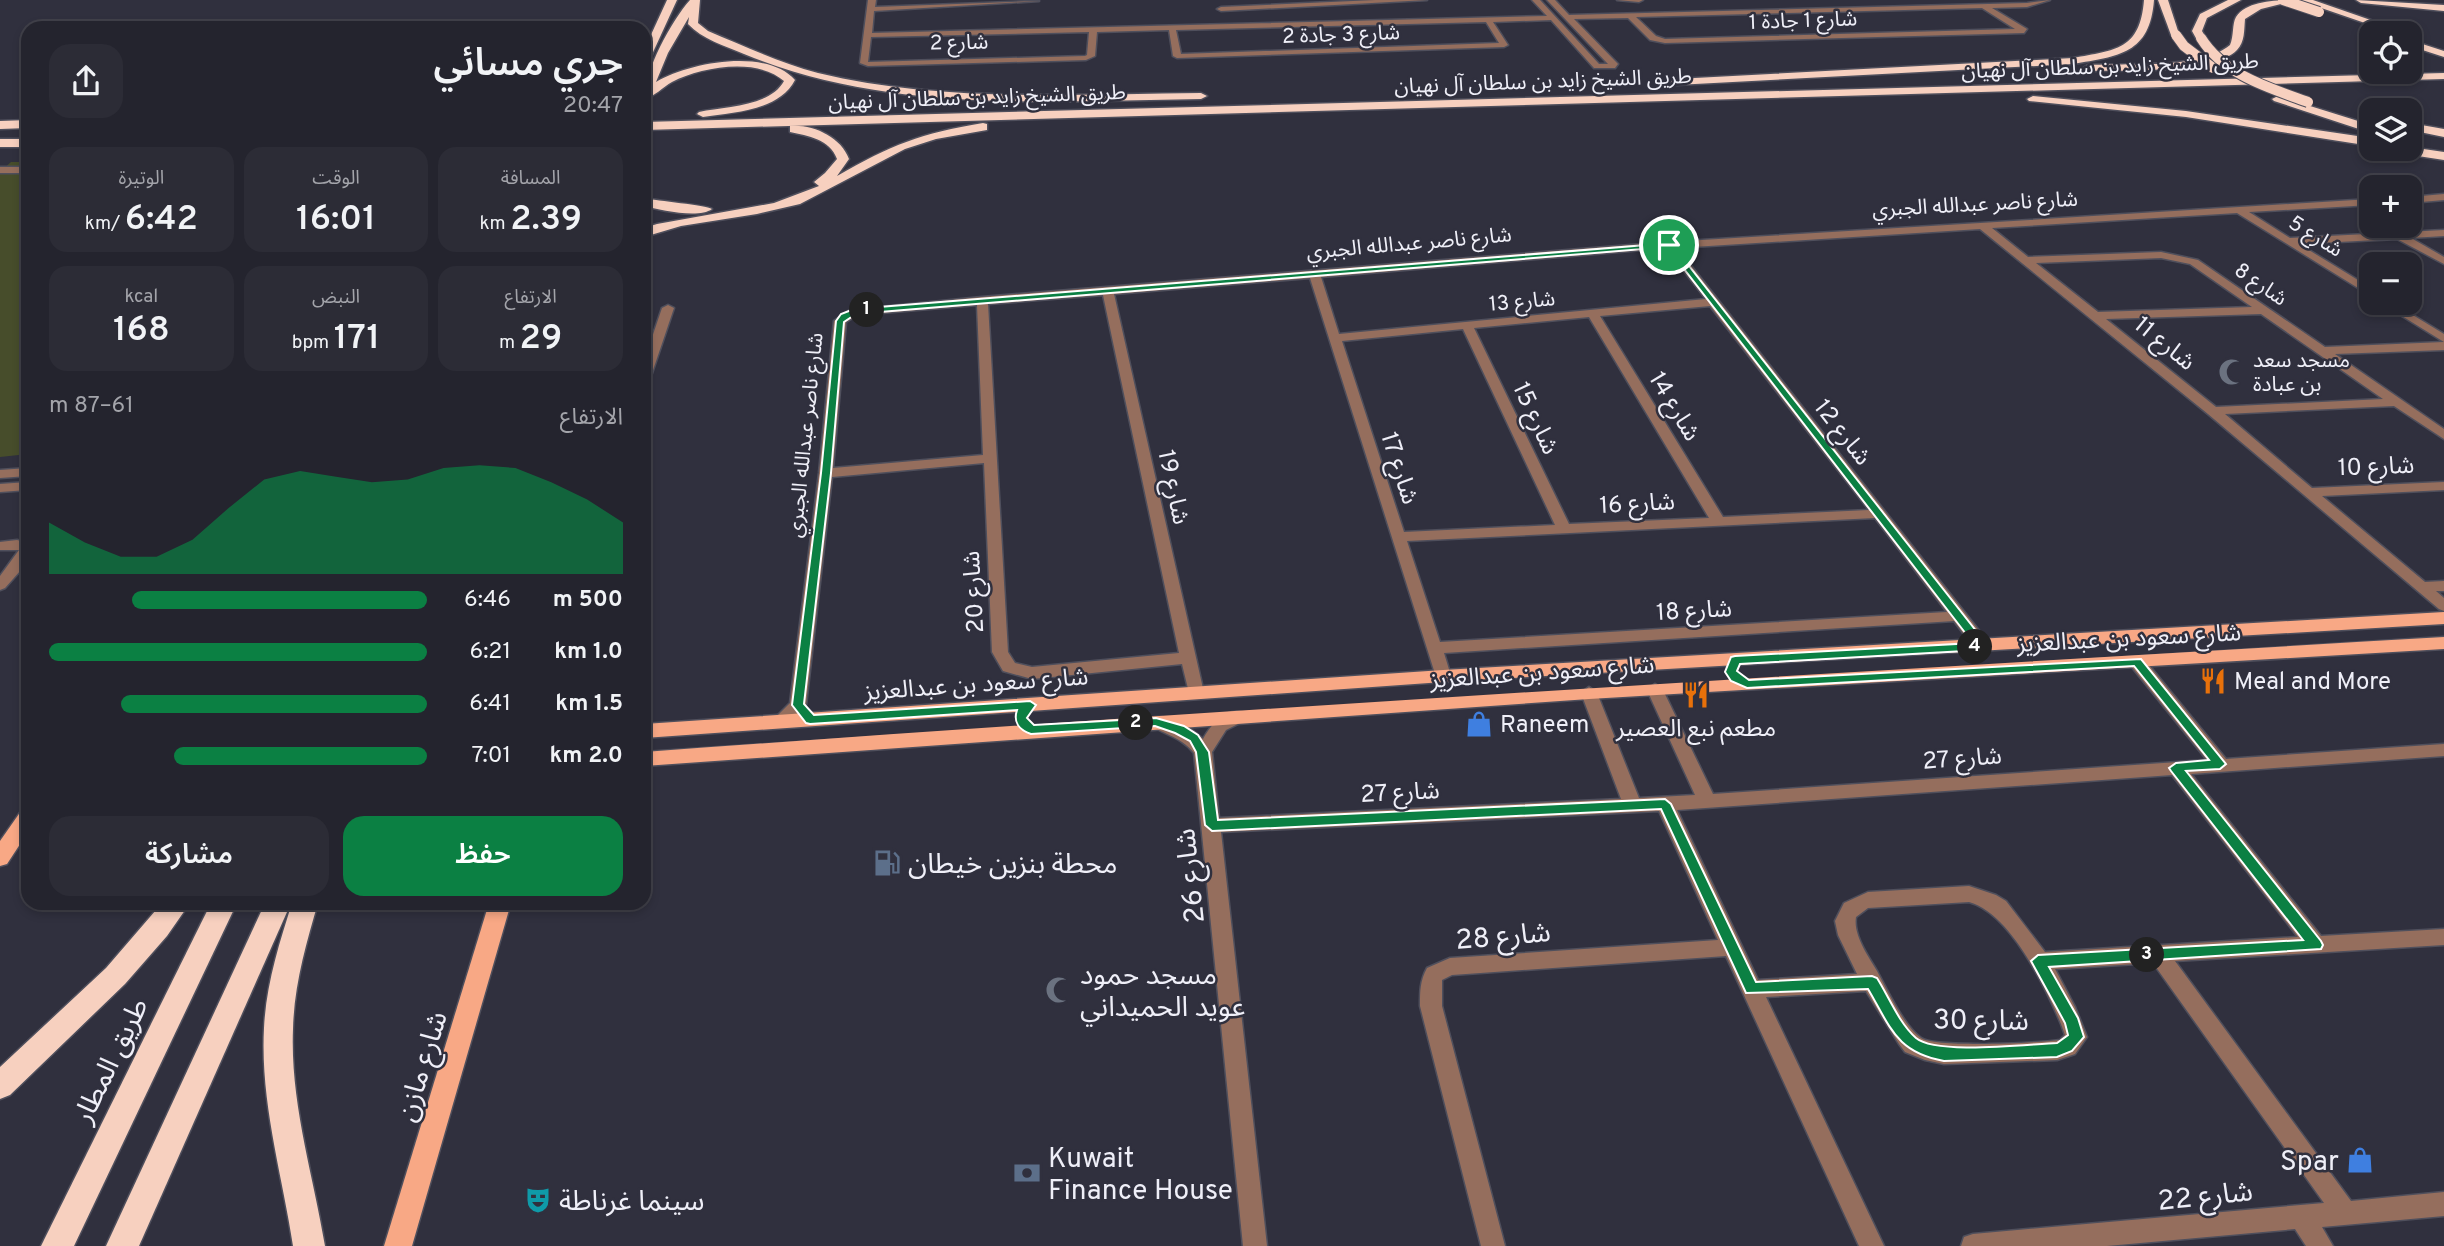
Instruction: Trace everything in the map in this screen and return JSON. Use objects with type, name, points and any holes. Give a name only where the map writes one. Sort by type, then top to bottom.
[{"type":"highway","points":[[651,82],[663,53],[694,0]]},
{"type":"highway","points":[[694,0],[693,24],[704,33],[804,72],[861,85],[962,96],[1215,96]]},
{"type":"highway","points":[[1826,76],[2037,64],[2098,56],[2118,50],[2143,34],[2149,0]]},
{"type":"highway","points":[[2163,0],[2176,35],[2198,59],[2218,72],[2278,99],[2359,125]]},
{"type":"highway","points":[[2236,0],[2203,16],[2197,31],[2216,57],[2237,72],[2308,102],[2359,117]]},
{"type":"highway","points":[[2283,0],[2359,25]]},
{"type":"highway","points":[[1666,83],[2189,63],[2210,60],[2229,51],[2238,41],[2240,18],[2247,12],[2271,3],[2292,0]]},
{"type":"highway","points":[[2303,0],[2365,21]]},
{"type":"highway","points":[[2361,0],[2444,8]]},
{"type":"highway","points":[[651,25],[658,20],[671,2]]},
{"type":"highway","points":[[651,46],[671,2]]},
{"type":"highway","points":[[2422,42],[2441,51]]},
{"type":"highway","points":[[2422,46],[2441,51]]},
{"type":"highway","points":[[651,92],[680,75],[720,66],[769,68],[781,72],[790,80],[783,92],[769,99],[695,119]]},
{"type":"highway","points":[[2422,67],[2444,66]]},
{"type":"highway","name":"طريق الشيخ زايد بن سلطان آل نهيان","points":[[1337,102],[1564,90],[2359,68]]},
{"type":"highway","name":"طريق الشيخ زايد بن سلطان آل نهيان","points":[[651,116],[695,119],[2444,76]]},
{"type":"highway","points":[[1564,90],[1601,87]]},
{"type":"highway","points":[[1255,96],[1337,102]]},
{"type":"highway","points":[[1701,96],[2025,99],[2076,102],[2186,114],[2359,141]]},
{"type":"highway","points":[[651,231],[697,219],[782,205],[824,189],[891,150],[966,130],[1019,123],[1337,102]]},
{"type":"highway","points":[[651,203],[690,209],[757,204],[805,190],[830,176],[843,159],[839,148],[833,142],[807,132],[695,119]]},
{"type":"highway","name":"طريق الشيخ زايد بن سلطان آل نهيان","points":[[651,124],[695,119]]},
{"type":"highway","points":[[0,125],[21,124]]},
{"type":"highway","points":[[2422,129],[2444,133]]},
{"type":"highway","points":[[0,133],[21,132]]},
{"type":"highway","points":[[2422,139],[2444,144]]},
{"type":"highway","points":[[0,143],[21,143]]},
{"type":"highway","points":[[0,149],[21,149]]},
{"type":"highway","points":[[2422,150],[2444,155]]},
{"type":"highway","points":[[2422,152],[2444,155]]},
{"type":"highway","points":[[0,1086],[95,999],[149,942],[172,910]]},
{"type":"highway","name":"طريق المطار","points":[[57,1246],[221,910]]},
{"type":"highway","points":[[122,1246],[275,910]]},
{"type":"highway","points":[[303,910],[288,968],[277,1043],[285,1112],[309,1246]]},
{"type":"main road","name":"شارع سعود بن عبدالعزيز","points":[[651,731],[1443,676],[2444,618]]},
{"type":"main road","name":"شارع سعود بن عبدالعزيز","points":[[651,758],[1589,693],[2444,643]]},
{"type":"main road","points":[[1735,660],[1731,672],[1735,678],[1747,684]]},
{"type":"main road","points":[[1698,662],[1710,670],[1712,677],[1711,683],[1701,687]]},
{"type":"main road","points":[[1030,705],[1023,711],[1021,718],[1024,725],[1031,730]]},
{"type":"main road","points":[[981,734],[996,721],[993,713],[986,708]]},
{"type":"main road","points":[[0,858],[21,826]]},
{"type":"main road","name":"شارع مازن","points":[[398,1246],[498,910]]},
{"type":"street","points":[[1216,0],[1230,26]]},
{"type":"street","points":[[1221,9],[1302,3],[1423,0]]},
{"type":"street","points":[[1536,0],[1597,66],[1615,66],[1551,0]]},
{"type":"street","points":[[1621,0],[1639,0]]},
{"type":"street","points":[[1786,0],[1800,11]]},
{"type":"street","points":[[1949,0],[1960,7]]},
{"type":"street","points":[[1569,18],[2032,5],[2046,0]]},
{"type":"street","points":[[871,5],[1035,1],[1039,23]]},
{"type":"street","name":"شارع 2","points":[[871,5],[864,62],[868,64],[1091,56],[1093,29]]},
{"type":"street","name":"شارع 1 جادة 1","points":[[1630,16],[1653,38],[1665,41],[2024,31],[1984,6]]},
{"type":"street","points":[[868,35],[1039,23],[1093,29],[1552,18]]},
{"type":"street","name":"شارع 3 جادة 2","points":[[1172,27],[1177,56],[1504,45],[1488,19]]},
{"type":"street","points":[[0,170],[21,170]]},
{"type":"street","points":[[2422,199],[2444,197]]},
{"type":"street","name":"شارع ناصر عبدالله الجبري","points":[[798,705],[826,473],[840,321],[854,312],[1669,245],[2359,203]]},
{"type":"street","name":"شارع 5","points":[[2240,211],[2359,285]]},
{"type":"street","name":"شارع 11","points":[[1983,226],[2213,411],[2444,606]]},
{"type":"street","points":[[2422,234],[2444,233]]},
{"type":"street","points":[[2288,241],[2359,238]]},
{"type":"street","points":[[2404,238],[2444,261]]},
{"type":"street","name":"شارع 12","points":[[1669,245],[1982,646]]},
{"type":"street","name":"شارع 8","points":[[2028,260],[2179,256],[2194,262],[2444,435]]},
{"type":"street","name":"شارع 17","points":[[1314,273],[1443,676]]},
{"type":"street","name":"شارع 19","points":[[1108,290],[1196,693]]},
{"type":"street","name":"شارع 20","points":[[982,300],[1000,652],[1009,667],[1032,673],[1188,658]]},
{"type":"street","name":"شارع 13","points":[[1335,338],[1713,302]]},
{"type":"street","points":[[651,358],[668,308]]},
{"type":"street","points":[[2096,316],[2264,310]]},
{"type":"street","name":"شارع 14","points":[[1592,313],[1719,522]]},
{"type":"street","points":[[2405,315],[2444,339]]},
{"type":"street","name":"شارع 15","points":[[1467,325],[1564,529]]},
{"type":"street","points":[[2324,351],[2444,346]]},
{"type":"street","points":[[2213,411],[2397,402]]},
{"type":"street","points":[[826,473],[991,458]]},
{"type":"street","points":[[0,474],[21,472]]},
{"type":"street","points":[[0,488],[21,486]]},
{"type":"street","name":"شارع 10","points":[[2310,492],[2444,486]]},
{"type":"street","name":"شارع 16","points":[[1398,537],[1879,514]]},
{"type":"street","points":[[0,545],[21,546]]},
{"type":"street","points":[[0,585],[21,561]]},
{"type":"street","points":[[2422,587],[2444,586]]},
{"type":"street","name":"شارع 18","points":[[1434,648],[1958,617]]},
{"type":"street","points":[[2137,662],[2220,764]]},
{"type":"street","points":[[1655,690],[1707,801]]},
{"type":"street","points":[[1589,693],[1633,806]]},
{"type":"street","points":[[780,722],[798,705],[810,720]]},
{"type":"street","points":[[1156,722],[1194,738],[1203,752],[1220,726],[1238,717]]},
{"type":"street","name":"شارع 27","points":[[1212,825],[1633,806],[2444,750]]},
{"type":"street","name":"شارع 26","points":[[1203,752],[1255,1246]]},
{"type":"street","points":[[2176,768],[2316,945]]},
{"type":"street","points":[[1665,804],[1872,1246]]},
{"type":"street","name":"شارع 30","points":[[1969,894],[1998,906],[2038,961],[2073,1022],[2076,1037],[2067,1046],[2057,1050],[1944,1055],[1926,1051],[1912,1044],[1900,1030],[1872,982],[1845,925],[1847,914],[1855,903],[1969,894]]},
{"type":"street","points":[[2038,961],[2444,937]]},
{"type":"street","name":"شارع 28","points":[[1493,1246],[1431,1006],[1430,986],[1434,974],[1450,967],[1732,947]]},
{"type":"street","points":[[2158,954],[2345,1212]]},
{"type":"street","points":[[1752,989],[1872,982]]},
{"type":"street","name":"شارع 22","points":[[1973,1246],[2444,1204]]},
{"type":"street","points":[[2299,1215],[2321,1246]]},
{"type":"green space","points":[[11,162],[21,162],[21,455],[0,457],[0,172]]},
{"type":"place","name":"مسجد سعد بن عبادة","points":[[2232,372]]},
{"type":"place","name":"Meal and More","points":[[2213,681]]},
{"type":"place","name":"مطعم نبع العصير","points":[[1696,695]]},
{"type":"place","name":"Raneem","points":[[1479,724]]},
{"type":"place","name":"محطة بنزين خيطان","points":[[887,863]]},
{"type":"place","name":"مسجد حمود عويد الحميداني","points":[[1059,990]]},
{"type":"place","name":"Spar","points":[[2360,1160]]},
{"type":"place","name":"Kuwait Finance House","points":[[1027,1173]]},
{"type":"place","name":"سينما غرناطة","points":[[538,1200]]},
{"type":"route","points":[[1669,245],[1982,646],[1735,660],[1731,672],[1735,678],[1747,684],[2137,662],[2220,764],[2176,768],[2316,945],[2038,961],[2073,1022],[2076,1037],[2067,1046],[2057,1050],[1944,1055],[1912,1044],[1900,1030],[1872,982],[1752,989],[1665,804],[1212,825],[1203,752],[1194,738],[1156,722],[1031,730],[1024,725],[1021,718],[1023,711],[1030,705],[810,720],[798,705],[826,473],[840,321],[844,316],[854,312],[982,300],[1669,245]]}]
